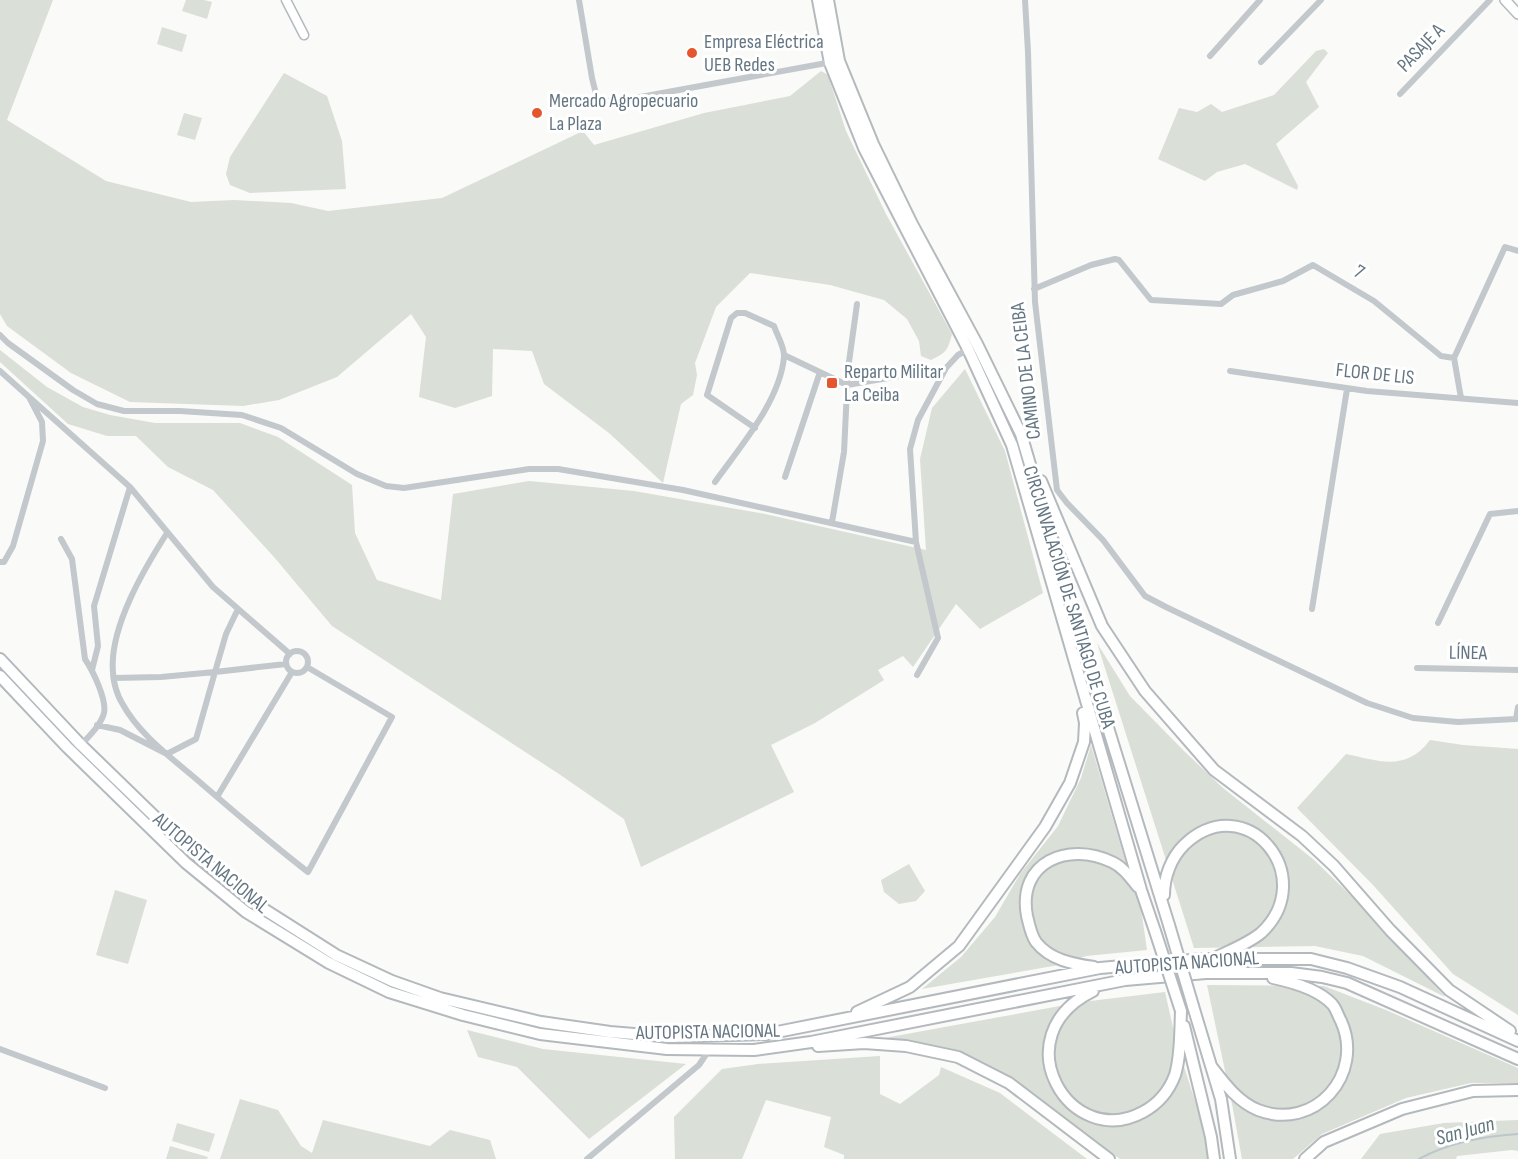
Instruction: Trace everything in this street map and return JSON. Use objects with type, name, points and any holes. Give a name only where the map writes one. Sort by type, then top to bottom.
[{"type":"highway","points":[[818,0],[835,62]]},
{"type":"highway","points":[[828,0],[835,62]]},
{"type":"highway","name":"CIRCUNVALACIÓN DE SANTIAGO DE CUBA","points":[[835,62],[864,148],[1021,434],[1221,1099],[1230,1159]]},
{"type":"highway","name":"CIRCUNVALACIÓN DE SANTIAGO DE CUBA","points":[[973,347],[1012,445],[1141,890],[1181,1011],[1211,1137],[1214,1159]]},
{"type":"highway","points":[[1021,434],[1102,626],[1144,691],[1214,770],[1302,836],[1334,866],[1390,930],[1449,990],[1518,1036]]},
{"type":"highway","points":[[837,1020],[910,987],[959,946],[1045,827],[1071,783],[1084,742],[1085,723],[1067,634]]},
{"type":"highway","name":"AUTOPISTA NACIONAL","points":[[0,659],[81,745],[184,845],[262,908],[336,955],[392,981],[440,998],[541,1022],[610,1032],[670,1037],[767,1034],[1100,968],[1212,959],[1311,959],[1347,968],[1400,987],[1518,1041]]},
{"type":"highway","name":"AUTOPISTA NACIONAL","points":[[0,676],[67,747],[186,863],[246,912],[329,963],[389,992],[463,1015],[540,1034],[620,1044],[709,1050],[754,1050],[811,1042],[1125,981],[1206,973],[1291,973],[1347,983],[1518,1059]]},
{"type":"highway","points":[[1164,907],[1164,882],[1168,870],[1175,855],[1191,838],[1208,829],[1219,827],[1246,829],[1262,837],[1275,853],[1281,868],[1282,888],[1275,916],[1260,934],[1212,959]]},
{"type":"highway","points":[[1100,968],[1069,963],[1051,954],[1036,942],[1026,907],[1028,888],[1034,876],[1045,864],[1059,856],[1074,853],[1088,854],[1112,862],[1124,870],[1141,890]]},
{"type":"highway","points":[[1211,1066],[1232,1093],[1257,1109],[1276,1114],[1303,1113],[1325,1100],[1336,1086],[1344,1070],[1348,1051],[1345,1032],[1332,1004],[1312,990],[1285,980],[1241,973]]},
{"type":"highway","points":[[1125,981],[1100,988],[1081,997],[1063,1014],[1053,1030],[1048,1049],[1050,1071],[1064,1098],[1082,1112],[1099,1118],[1116,1120],[1136,1116],[1152,1107],[1164,1095],[1174,1076],[1179,1049],[1181,1011]]},
{"type":"highway","points":[[754,1050],[864,1043],[906,1046],[958,1057],[1009,1083],[1109,1159]]},
{"type":"highway","points":[[1305,1159],[1324,1143],[1402,1109],[1473,1091],[1518,1090]]},
{"type":"main road","points":[[1505,0],[1518,14]]},
{"type":"street","points":[[286,0],[304,35]]},
{"type":"street","points":[[579,0],[597,98],[613,102],[835,62]]},
{"type":"street","name":"CAMINO DE LA CEIBA","points":[[1024,0],[1028,52],[1034,289],[1057,490],[1066,503],[1103,540],[1145,596],[1367,704],[1413,718],[1458,722],[1516,719],[1518,707]]},
{"type":"street","points":[[1210,56],[1260,0]]},
{"type":"street","points":[[1261,62],[1321,0]]},
{"type":"street","name":"PASAJE A","points":[[1400,93],[1490,0]]},
{"type":"street","points":[[1461,398],[1454,358],[1505,247],[1518,251]]},
{"type":"street","name":"7","points":[[1034,289],[1110,258],[1119,260],[1148,298],[1154,302],[1221,304],[1233,295],[1283,281],[1313,265],[1374,301],[1441,356],[1454,358]]},
{"type":"street","points":[[832,522],[844,452],[847,385],[856,304]]},
{"type":"street","points":[[715,482],[755,428],[775,388],[784,355],[774,326],[745,313],[737,313],[731,318],[707,395],[755,428]]},
{"type":"street","points":[[0,335],[73,390],[97,404],[124,411],[180,411],[242,415],[280,428],[357,474],[386,486],[404,488],[529,468],[558,469],[683,490],[916,542]]},
{"type":"street","points":[[917,675],[938,638],[916,542],[910,449],[918,420],[946,368],[958,355],[973,347]]},
{"type":"street","points":[[784,355],[847,385],[946,368]]},
{"type":"street","points":[[0,371],[130,487],[213,587],[290,654]]},
{"type":"street","name":"FLOR DE LIS","points":[[1230,371],[1347,388],[1518,403]]},
{"type":"street","points":[[785,477],[820,372]]},
{"type":"street","points":[[1312,609],[1347,388]]},
{"type":"street","points":[[0,562],[4,562],[13,546],[43,441],[42,422],[29,397]]},
{"type":"street","points":[[92,670],[98,646],[94,606],[130,487]]},
{"type":"street","points":[[1046,494],[1066,503]]},
{"type":"street","points":[[1438,623],[1490,514],[1518,511]]},
{"type":"street","points":[[167,533],[150,560],[129,602],[113,646],[114,678],[122,702],[144,732],[167,754],[242,820],[308,872],[393,717],[307,667]]},
{"type":"street","points":[[61,539],[72,560],[85,659],[92,670],[104,706],[104,713],[97,725],[81,745]]},
{"type":"street","points":[[167,754],[196,739],[226,634],[238,609]]},
{"type":"street","points":[[286,664],[290,654],[297,651],[304,654],[308,660],[307,667],[303,672],[292,672]]},
{"type":"street","points":[[114,678],[161,678],[286,664]]},
{"type":"street","points":[[286,664],[292,672]]},
{"type":"street","name":"LÍNEA","points":[[1417,668],[1518,670]]},
{"type":"street","points":[[217,797],[292,672]]},
{"type":"street","points":[[97,725],[120,730],[167,754]]},
{"type":"street","points":[[0,1049],[105,1088]]},
{"type":"street","points":[[587,1159],[699,1065],[709,1050]]},
{"type":"shaded area","points":[[0,0],[53,0],[7,120],[106,181],[191,202],[234,200],[291,203],[328,211],[442,198],[583,131],[594,145],[704,113],[790,96],[821,71],[828,75],[846,131],[886,214],[952,334],[949,344],[943,353],[931,360],[921,356],[919,341],[907,319],[884,300],[830,285],[750,273],[716,307],[695,363],[697,375],[693,395],[681,404],[663,483],[609,433],[544,384],[532,351],[493,349],[492,396],[455,408],[419,397],[426,337],[411,314],[337,377],[279,400],[243,406],[130,402],[71,373],[7,326],[0,314]]},
{"type":"shaded area","points":[[186,0],[212,2],[207,19],[182,11]]},
{"type":"shaded area","points":[[162,27],[187,35],[182,52],[157,44]]},
{"type":"shaded area","points":[[1324,49],[1328,53],[1306,82],[1319,107],[1276,144],[1298,186],[1297,190],[1245,164],[1217,172],[1205,181],[1158,159],[1179,108],[1197,112],[1211,104],[1222,112],[1274,95],[1316,51]]},
{"type":"shaded area","points":[[284,73],[327,96],[342,141],[346,189],[250,193],[230,185],[226,174],[230,157]]},
{"type":"shaded area","points":[[184,113],[202,118],[195,140],[177,135]]},
{"type":"shaded area","points":[[0,350],[47,387],[83,407],[110,415],[155,423],[240,423],[278,437],[352,485],[355,533],[377,580],[441,600],[453,494],[529,481],[634,491],[765,514],[926,550],[920,459],[932,408],[965,369],[1005,451],[1043,593],[980,629],[956,604],[913,667],[903,656],[878,670],[884,680],[815,723],[771,745],[794,792],[641,867],[624,819],[332,626],[213,490],[168,467],[136,436],[107,436],[68,424],[0,362]]},
{"type":"shaded area","points":[[1097,643],[1130,696],[1184,751],[1223,788],[1313,859],[1365,909],[1445,997],[1363,956],[1315,946],[1194,948]]},
{"type":"shaded area","points":[[1430,740],[1518,749],[1518,1015],[1453,974],[1373,885],[1297,808],[1346,754],[1391,762],[1411,757]]},
{"type":"shaded area","points":[[1091,745],[1133,887],[1139,895],[1147,950],[1086,956],[1059,965],[922,989],[961,957],[995,917],[1020,874],[1058,826],[1081,778]]},
{"type":"shaded area","points":[[909,864],[925,891],[916,901],[899,904],[884,892],[881,880]]},
{"type":"shaded area","points":[[115,890],[147,900],[128,964],[96,955]]},
{"type":"shaded area","points":[[1207,985],[1324,986],[1386,1010],[1518,1068],[1518,1083],[1471,1083],[1406,1098],[1322,1134],[1293,1159],[1242,1159]]},
{"type":"shaded area","points":[[1165,992],[1177,1045],[1206,1135],[1209,1159],[1120,1159],[1010,1077],[959,1051],[879,1039],[1082,1002]]},
{"type":"shaded area","points":[[467,1030],[543,1049],[686,1064],[589,1139],[517,1067],[478,1057]]},
{"type":"shaded area","points":[[880,1056],[880,1094],[900,1104],[939,1075],[941,1067],[1000,1093],[1087,1159],[844,1159],[844,1155],[824,1147],[831,1117],[766,1100],[742,1159],[675,1159],[674,1117],[722,1069],[758,1064]]},
{"type":"shaded area","points":[[240,1099],[278,1110],[301,1146],[312,1153],[323,1120],[430,1146],[450,1130],[490,1140],[496,1159],[220,1159]]},
{"type":"shaded area","points":[[1518,1120],[1518,1151],[1457,1156],[1456,1159],[1361,1159],[1380,1134],[1444,1123]]},
{"type":"shaded area","points":[[177,1123],[215,1134],[209,1152],[172,1141]]},
{"type":"shaded area","points":[[170,1146],[208,1157],[207,1159],[166,1159]]},
{"type":"waterway","name":"San Juan","points":[[1419,1159],[1467,1141],[1518,1134]]},
{"type":"place","name":"Empresa Eléctrica UEB Redes","points":[[692,53]]},
{"type":"place","name":"Mercado Agropecuario La Plaza","points":[[537,113]]},
{"type":"place","name":"Reparto Militar La Ceiba","points":[[832,383]]}]
